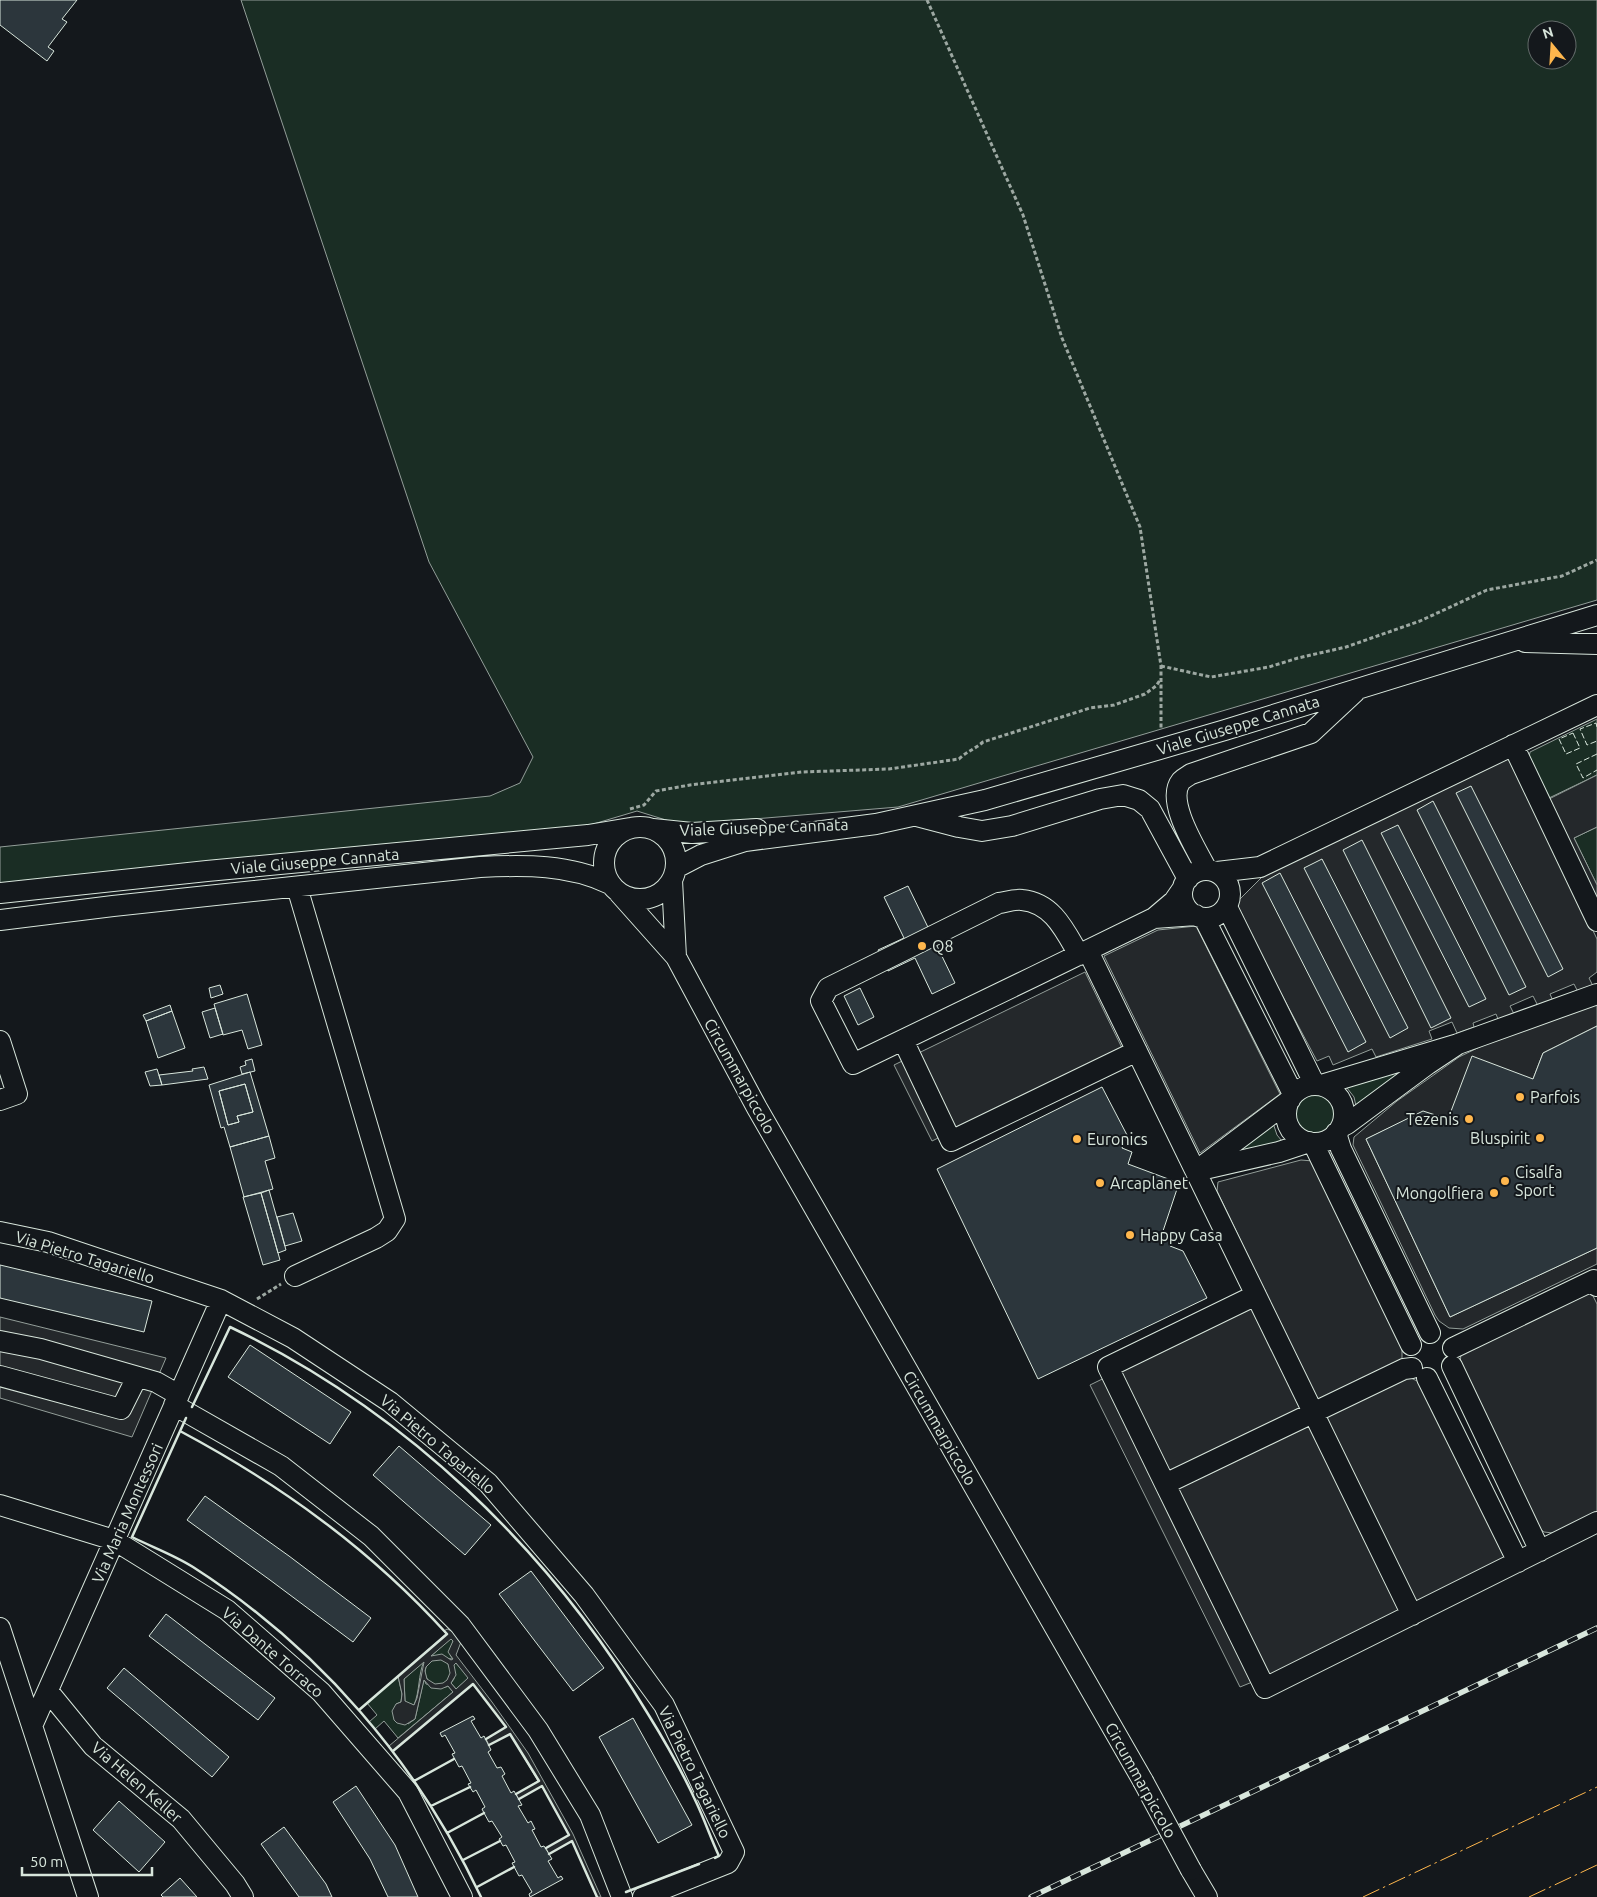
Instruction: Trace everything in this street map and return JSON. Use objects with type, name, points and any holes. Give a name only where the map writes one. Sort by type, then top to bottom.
[{"type":"street","name":"Viale Giuseppe Cannata","points":[[674,874],[701,855],[745,841],[876,824],[998,796],[1266,717],[1597,615]]},
{"type":"street","points":[[1510,642],[1597,644]]},
{"type":"street","points":[[1360,688],[1311,733],[1191,774],[1181,782],[1176,794],[1178,810],[1212,871],[1228,883],[1228,902],[1318,1085],[1331,1090],[1341,1102],[1344,1114],[1339,1130],[1341,1149],[1430,1333]]},
{"type":"street","points":[[1412,1615],[1137,1051],[1083,953],[1046,908],[1022,900],[999,904],[828,988],[821,1001],[853,1064],[1083,953],[1154,918],[1174,901],[1193,874],[1260,867],[1597,705]]},
{"type":"street","points":[[1266,717],[1279,717],[1284,721],[1287,728],[1287,734],[1273,746]]},
{"type":"street","points":[[1512,745],[1597,921]]},
{"type":"street","points":[[915,815],[982,831],[1012,826],[1100,799],[1123,795],[1139,800],[1150,809],[1185,883],[1182,896],[1185,904],[1200,917],[1291,1097],[1286,1113],[1289,1127],[1298,1137],[1311,1142],[1411,1345],[1409,1360],[1420,1373],[1518,1562]]},
{"type":"street","points":[[998,796],[993,804],[992,811],[995,820],[1012,826]]},
{"type":"street","name":"Viale Giuseppe Cannata","points":[[0,893],[207,871],[588,835],[626,821]]},
{"type":"street","points":[[626,821],[653,829],[663,835],[671,844],[676,856],[674,874],[664,889],[648,898],[630,898],[615,888],[605,874],[603,862],[605,851],[626,821]]},
{"type":"street","name":"Viale Giuseppe Cannata","points":[[653,829],[692,833],[876,824]]},
{"type":"street","name":"Viale Giuseppe Cannata","points":[[0,920],[104,907],[480,867],[524,865],[557,868],[592,875],[615,888]]},
{"type":"street","points":[[1154,918],[1217,915],[1260,867]]},
{"type":"street","name":"Circummarpiccolo","points":[[674,874],[676,957]]},
{"type":"street","points":[[294,1276],[376,1238],[387,1231],[395,1219],[297,887]]},
{"type":"street","name":"Circummarpiccolo","points":[[615,888],[676,957],[762,1117],[1143,1781],[1207,1897]]},
{"type":"street","points":[[1196,1171],[1306,1086],[1318,1085],[1458,1044],[1593,996]]},
{"type":"street","points":[[903,1040],[951,1141],[1137,1051]]},
{"type":"street","points":[[0,1041],[9,1097]]},
{"type":"street","points":[[1196,1171],[1279,1152],[1311,1142],[1324,1141],[1458,1044]]},
{"type":"street","name":"Via Pietro Tagariello","points":[[0,1232],[48,1242],[221,1300],[293,1338],[390,1402],[488,1483],[584,1595],[664,1705],[734,1852],[728,1863],[643,1897]]},
{"type":"street","points":[[1165,1484],[1404,1369],[1441,1376],[1452,1357],[1594,1280],[1597,1286]]},
{"type":"street","points":[[1256,1295],[1108,1367],[1265,1688],[1597,1522]]},
{"type":"street","name":"Via Maria Montessori","points":[[32,1726],[221,1300]]},
{"type":"street","points":[[1411,1345],[1419,1336],[1430,1333],[1444,1337],[1540,1551]]},
{"type":"street","points":[[0,1341],[41,1349],[156,1382],[177,1400],[289,1472],[371,1536],[460,1625],[538,1730],[590,1814],[622,1897]]},
{"type":"street","points":[[0,1376],[121,1409],[137,1377]]},
{"type":"street","name":"Via Dante Torraco","points":[[0,1505],[114,1540],[227,1610],[321,1692],[408,1792],[462,1897]]},
{"type":"street","points":[[0,1628],[88,1897]]},
{"type":"street","name":"Via Helen Keller","points":[[48,1691],[93,1746],[181,1819],[243,1897]]},
{"type":"path","points":[[927,0],[1023,215],[1062,338],[1140,527],[1161,666],[1160,748]]},
{"type":"path","points":[[1161,666],[1211,677],[1269,667],[1365,641],[1420,621],[1487,590],[1562,576],[1597,560]]},
{"type":"path","points":[[626,821],[656,791],[690,785],[802,772],[889,769],[959,759],[983,742],[1090,708],[1114,705],[1145,694],[1156,686],[1161,678]]},
{"type":"path","points":[[240,1310],[294,1276]]},
{"type":"green space","points":[[241,0],[1597,0],[1597,600],[898,807],[682,825],[637,811],[580,828],[0,886],[0,847],[490,796],[520,783],[533,757],[429,562]]},
{"type":"green space","points":[[1597,719],[1597,775],[1549,798],[1529,758],[1530,752]]},
{"type":"green space","points":[[1597,827],[1597,885],[1574,838]]},
{"type":"green space","points":[[1419,1062],[1356,1106],[1354,1097],[1344,1084]]},
{"type":"green space","points":[[1319,1094],[1326,1097],[1332,1103],[1335,1114],[1334,1122],[1326,1131],[1319,1134],[1311,1134],[1304,1131],[1296,1122],[1295,1110],[1298,1103],[1307,1095]]},
{"type":"green space","points":[[1273,1123],[1277,1135],[1282,1141],[1232,1153]]},
{"type":"green space","points":[[451,1638],[453,1641],[450,1655],[453,1659],[430,1657]]},
{"type":"green space","points":[[438,1659],[447,1663],[451,1672],[447,1681],[438,1685],[429,1681],[425,1672],[429,1663]]},
{"type":"green space","points":[[424,1661],[414,1705],[405,1702],[404,1679]]},
{"type":"green space","points":[[456,1663],[469,1678],[456,1689],[451,1683],[454,1679],[453,1664]]},
{"type":"green space","points":[[398,1676],[402,1694],[401,1702],[396,1704],[408,1724],[415,1719],[424,1679],[426,1684],[448,1686],[453,1692],[398,1738],[384,1721],[375,1729],[369,1722],[377,1715],[367,1703]]},
{"type":"shaded area","points":[[1509,756],[1597,939],[1597,972],[1589,978],[1593,986],[1578,992],[1574,984],[1550,994],[1553,1001],[1538,1006],[1533,996],[1510,1006],[1514,1014],[1498,1019],[1496,1014],[1473,1023],[1474,1027],[1457,1033],[1452,1022],[1429,1031],[1432,1039],[1376,1057],[1372,1049],[1333,1065],[1329,1056],[1317,1061],[1235,907],[1237,902],[1265,874]]},
{"type":"shaded area","points":[[1597,775],[1597,827],[1574,838],[1597,885],[1597,898],[1549,799]]},
{"type":"shaded area","points":[[1196,926],[1280,1094],[1200,1153],[1104,956],[1158,930]]},
{"type":"shaded area","points":[[1085,972],[1122,1048],[932,1141],[894,1065]]},
{"type":"shaded area","points":[[1597,1002],[1597,1026],[1543,1053],[1533,1079],[1448,1119],[1423,1112],[1366,1139],[1450,1317],[1597,1248],[1597,1264],[1463,1329],[1449,1328],[1439,1321],[1435,1315],[1353,1145],[1354,1137],[1397,1101],[1459,1057],[1492,1041]]},
{"type":"shaded area","points":[[1301,1160],[1313,1161],[1404,1344],[1402,1349],[1402,1365],[1411,1378],[1421,1383],[1508,1558],[1299,1663],[1240,1687],[1090,1385],[1268,1298],[1217,1191],[1218,1182]]},
{"type":"shaded area","points":[[1590,1290],[1597,1304],[1597,1514],[1574,1526],[1553,1533],[1544,1532],[1534,1524],[1460,1365],[1461,1353]]},
{"type":"shaded area","points":[[0,1317],[166,1358],[132,1437],[0,1398]]},
{"type":"shaded area","points":[[447,1629],[452,1631],[461,1642],[456,1655],[528,1753],[573,1834],[601,1897],[597,1897],[572,1841],[549,1854],[546,1848],[569,1835],[542,1786],[519,1799],[516,1794],[538,1781],[510,1734],[489,1745],[486,1739],[506,1727],[473,1684],[393,1751],[389,1746],[453,1692],[448,1686],[441,1689],[431,1688],[424,1680],[415,1719],[405,1725],[394,1720],[392,1711],[396,1704],[401,1702],[402,1694],[398,1676],[446,1634],[444,1631]],"holes":[[[451,1639],[453,1641],[448,1652],[453,1659],[451,1660],[442,1654],[431,1656]],[[441,1660],[448,1664],[450,1673],[447,1680],[443,1683],[435,1684],[427,1679],[426,1667],[432,1661]],[[424,1662],[414,1705],[405,1701],[404,1679]],[[456,1663],[468,1678],[456,1689],[451,1683],[456,1675],[454,1665]]]},
{"type":"building","points":[[0,0],[77,0],[62,19],[67,22],[48,47],[54,51],[47,61],[0,25]]},
{"type":"building","points":[[1471,786],[1563,969],[1548,977],[1456,793]]},
{"type":"building","points":[[1433,801],[1526,987],[1509,995],[1417,810]]},
{"type":"building","points":[[1398,825],[1486,999],[1469,1007],[1381,833]]},
{"type":"building","points":[[1362,840],[1451,1018],[1431,1028],[1343,850]]},
{"type":"building","points":[[1322,859],[1408,1028],[1390,1038],[1304,868]]},
{"type":"building","points":[[1280,873],[1366,1042],[1348,1052],[1262,883]]},
{"type":"building","points":[[908,886],[955,983],[932,994],[915,958],[888,971],[878,950],[904,938],[884,897]]},
{"type":"building","points":[[220,985],[223,994],[211,998],[209,988]]},
{"type":"building","points":[[860,988],[874,1017],[858,1025],[844,996]]},
{"type":"building","points":[[247,994],[262,1045],[248,1049],[242,1030],[223,1035],[214,1004]]},
{"type":"building","points":[[170,1005],[172,1011],[146,1021],[143,1015]]},
{"type":"building","points":[[215,1008],[223,1034],[210,1038],[202,1012]]},
{"type":"building","points":[[172,1011],[185,1048],[158,1058],[146,1021]]},
{"type":"building","name":"Mongolfiera","points":[[1597,1026],[1597,1248],[1450,1317],[1366,1139],[1423,1111],[1448,1119],[1472,1056],[1533,1079],[1543,1053]]},
{"type":"building","points":[[252,1059],[255,1071],[242,1074],[240,1067],[246,1065],[245,1061]]},
{"type":"building","points":[[204,1067],[208,1079],[162,1085],[159,1075],[193,1071],[192,1069]]},
{"type":"building","points":[[157,1069],[162,1085],[150,1086],[145,1072]]},
{"type":"building","points":[[250,1072],[269,1136],[230,1147],[224,1127],[221,1128],[209,1085]],"holes":[[[245,1084],[253,1112],[237,1116],[239,1122],[228,1125],[219,1091]]]},
{"type":"building","points":[[245,1084],[253,1112],[237,1116],[239,1122],[228,1125],[219,1091]]},
{"type":"building","points":[[1102,1087],[1127,1135],[1122,1148],[1132,1152],[1128,1164],[1179,1183],[1163,1231],[1173,1235],[1170,1246],[1183,1251],[1207,1298],[1038,1379],[937,1169]]},
{"type":"building","points":[[269,1136],[275,1158],[265,1161],[273,1189],[244,1197],[230,1147]]},
{"type":"building","points":[[269,1190],[286,1250],[278,1253],[261,1193]]},
{"type":"building","points":[[261,1193],[280,1260],[263,1265],[243,1197]]},
{"type":"building","points":[[293,1213],[302,1241],[285,1246],[277,1217]]},
{"type":"building","points":[[0,1265],[152,1301],[144,1332],[0,1298]]},
{"type":"building","points":[[250,1345],[351,1412],[330,1444],[228,1377]]},
{"type":"building","points":[[399,1446],[491,1525],[465,1555],[373,1475]]},
{"type":"building","points":[[205,1496],[371,1618],[353,1642],[187,1520]]},
{"type":"building","points":[[531,1571],[604,1668],[573,1691],[499,1594]]},
{"type":"building","points":[[166,1614],[275,1698],[258,1720],[149,1636]]},
{"type":"building","points":[[124,1668],[229,1757],[212,1777],[107,1688]]},
{"type":"building","points":[[473,1716],[475,1719],[471,1721],[481,1738],[484,1736],[491,1750],[488,1752],[497,1768],[501,1767],[505,1774],[502,1776],[511,1793],[514,1791],[522,1805],[518,1806],[528,1823],[531,1821],[535,1829],[532,1830],[541,1847],[544,1846],[552,1859],[548,1861],[558,1878],[561,1876],[563,1879],[530,1897],[529,1894],[532,1892],[522,1875],[519,1876],[512,1863],[515,1862],[506,1845],[503,1846],[499,1839],[502,1837],[492,1821],[489,1822],[482,1809],[485,1807],[476,1790],[473,1792],[468,1784],[471,1783],[462,1766],[459,1767],[452,1754],[455,1753],[445,1735],[442,1737],[440,1733]]},
{"type":"building","points":[[633,1718],[692,1825],[658,1843],[599,1737]]},
{"type":"building","points":[[356,1786],[395,1845],[418,1897],[388,1897],[370,1859],[333,1802]]},
{"type":"building","points":[[119,1801],[165,1842],[139,1872],[93,1830]]},
{"type":"building","points":[[284,1827],[326,1884],[332,1897],[299,1897],[261,1844]]},
{"type":"building","points":[[180,1878],[197,1897],[163,1897],[161,1895]]},
{"type":"railway","points":[[1031,1897],[1597,1628]]},
{"type":"fence","points":[[1597,727],[1596,723],[1580,729],[1587,745],[1597,741]]},
{"type":"fence","points":[[1573,733],[1580,748],[1566,754],[1559,739],[1573,733]]},
{"type":"fence","points":[[1597,754],[1576,764],[1583,778],[1597,770]]},
{"type":"wall","points":[[192,1407],[230,1327],[294,1361],[355,1399],[413,1442],[467,1490],[518,1541],[565,1596],[609,1653],[668,1747],[692,1792],[719,1856],[715,1858]]},
{"type":"wall","points":[[186,1418],[132,1537],[193,1567],[239,1599],[323,1671],[395,1755],[427,1800],[455,1847],[481,1897]]},
{"type":"wall","points":[[180,1431],[254,1474],[322,1521],[387,1574],[447,1634],[359,1710]]},
{"type":"wall","points":[[393,1751],[473,1684],[506,1727],[486,1739]]},
{"type":"wall","points":[[489,1745],[510,1734],[539,1781],[516,1794]]},
{"type":"wall","points":[[414,1781],[454,1759]]},
{"type":"wall","points":[[519,1799],[542,1786],[569,1835],[546,1848]]},
{"type":"wall","points":[[431,1806],[470,1787]]},
{"type":"wall","points":[[447,1833],[484,1813]]},
{"type":"wall","points":[[463,1860],[500,1841]]},
{"type":"wall","points":[[549,1854],[572,1841],[597,1897]]},
{"type":"wall","points":[[626,1892],[699,1864]]},
{"type":"wall","points":[[477,1887],[514,1867]]},
{"type":"power","points":[[1363,1897],[1597,1787]]},
{"type":"power","points":[[1529,1897],[1597,1865]]},
{"type":"place","name":"Q8","points":[[922,946]]},
{"type":"place","name":"Parfois","points":[[1520,1097]]},
{"type":"place","name":"Tezenis","points":[[1469,1119]]},
{"type":"place","name":"Bluspirit","points":[[1540,1138]]},
{"type":"place","name":"Euronics","points":[[1077,1139]]},
{"type":"place","name":"Cisalfa Sport","points":[[1505,1181]]},
{"type":"place","name":"Arcaplanet","points":[[1100,1183]]},
{"type":"place","name":"Mongolfiera","points":[[1494,1193]]},
{"type":"place","name":"Happy Casa","points":[[1130,1235]]}]
